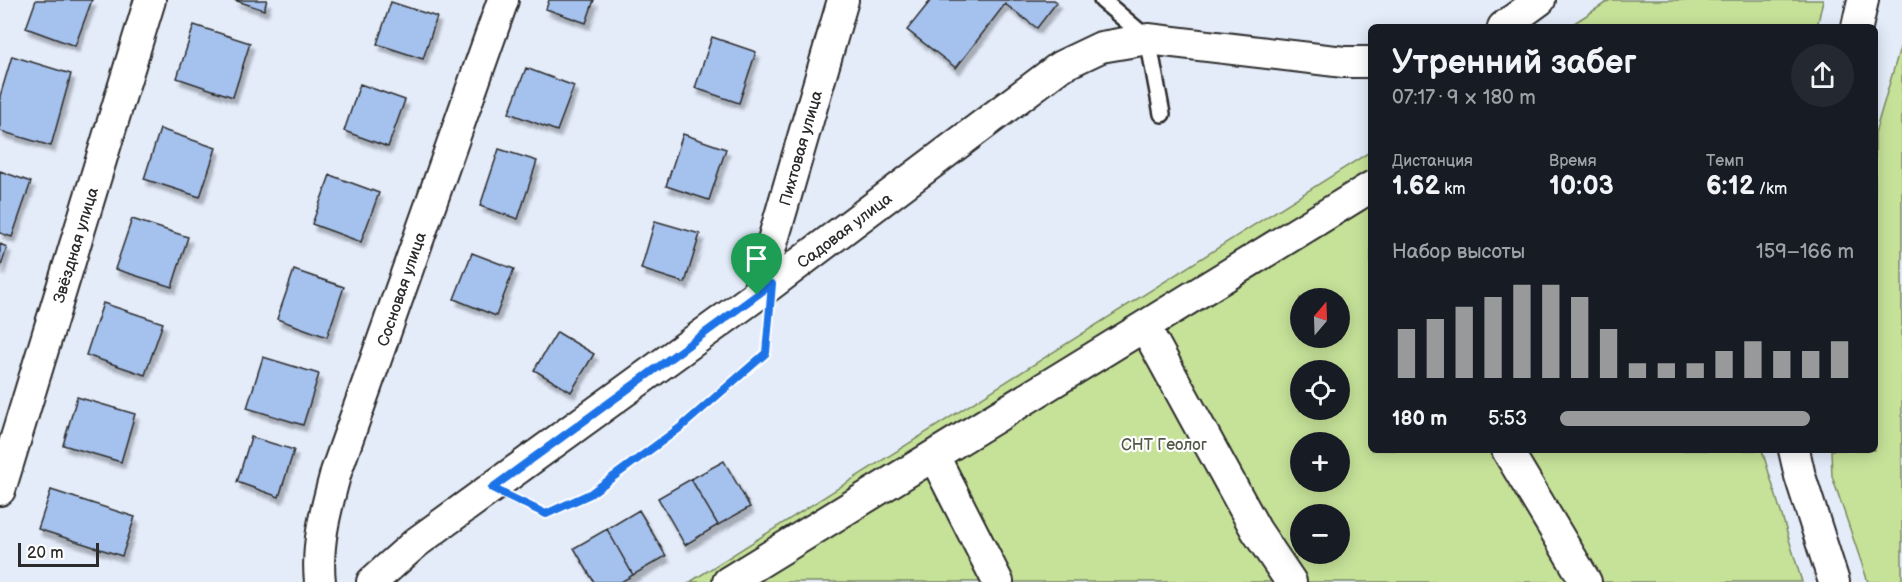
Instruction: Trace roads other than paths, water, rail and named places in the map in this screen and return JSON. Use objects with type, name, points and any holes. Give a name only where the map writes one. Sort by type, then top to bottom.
[{"type":"street","name":"Звёздная улица","points":[[0,490],[150,0]]},
{"type":"street","name":"Сосновая улица","points":[[320,582],[318,559],[326,507],[336,472],[503,0]]},
{"type":"street","name":"Пихтовая улица","points":[[765,290],[843,0]]},
{"type":"street","points":[[1507,24],[1540,0]]},
{"type":"street","points":[[1858,24],[1863,0]]},
{"type":"street","name":"Садовая улица","points":[[372,582],[417,542],[765,290],[1061,66],[1101,46],[1148,39],[1344,62],[1368,62]]},
{"type":"street","points":[[728,582],[1145,327],[1366,200]]},
{"type":"street","points":[[1145,327],[1256,530],[1291,582]]},
{"type":"street","points":[[1509,453],[1586,582]]},
{"type":"street","points":[[1795,453],[1834,582]]},
{"type":"street","points":[[934,456],[998,582]]},
{"type":"lane","points":[[1102,0],[1148,39],[1162,114]]},
{"type":"park label","name":"СНТ Геолог","points":[[1164,444]]}]
